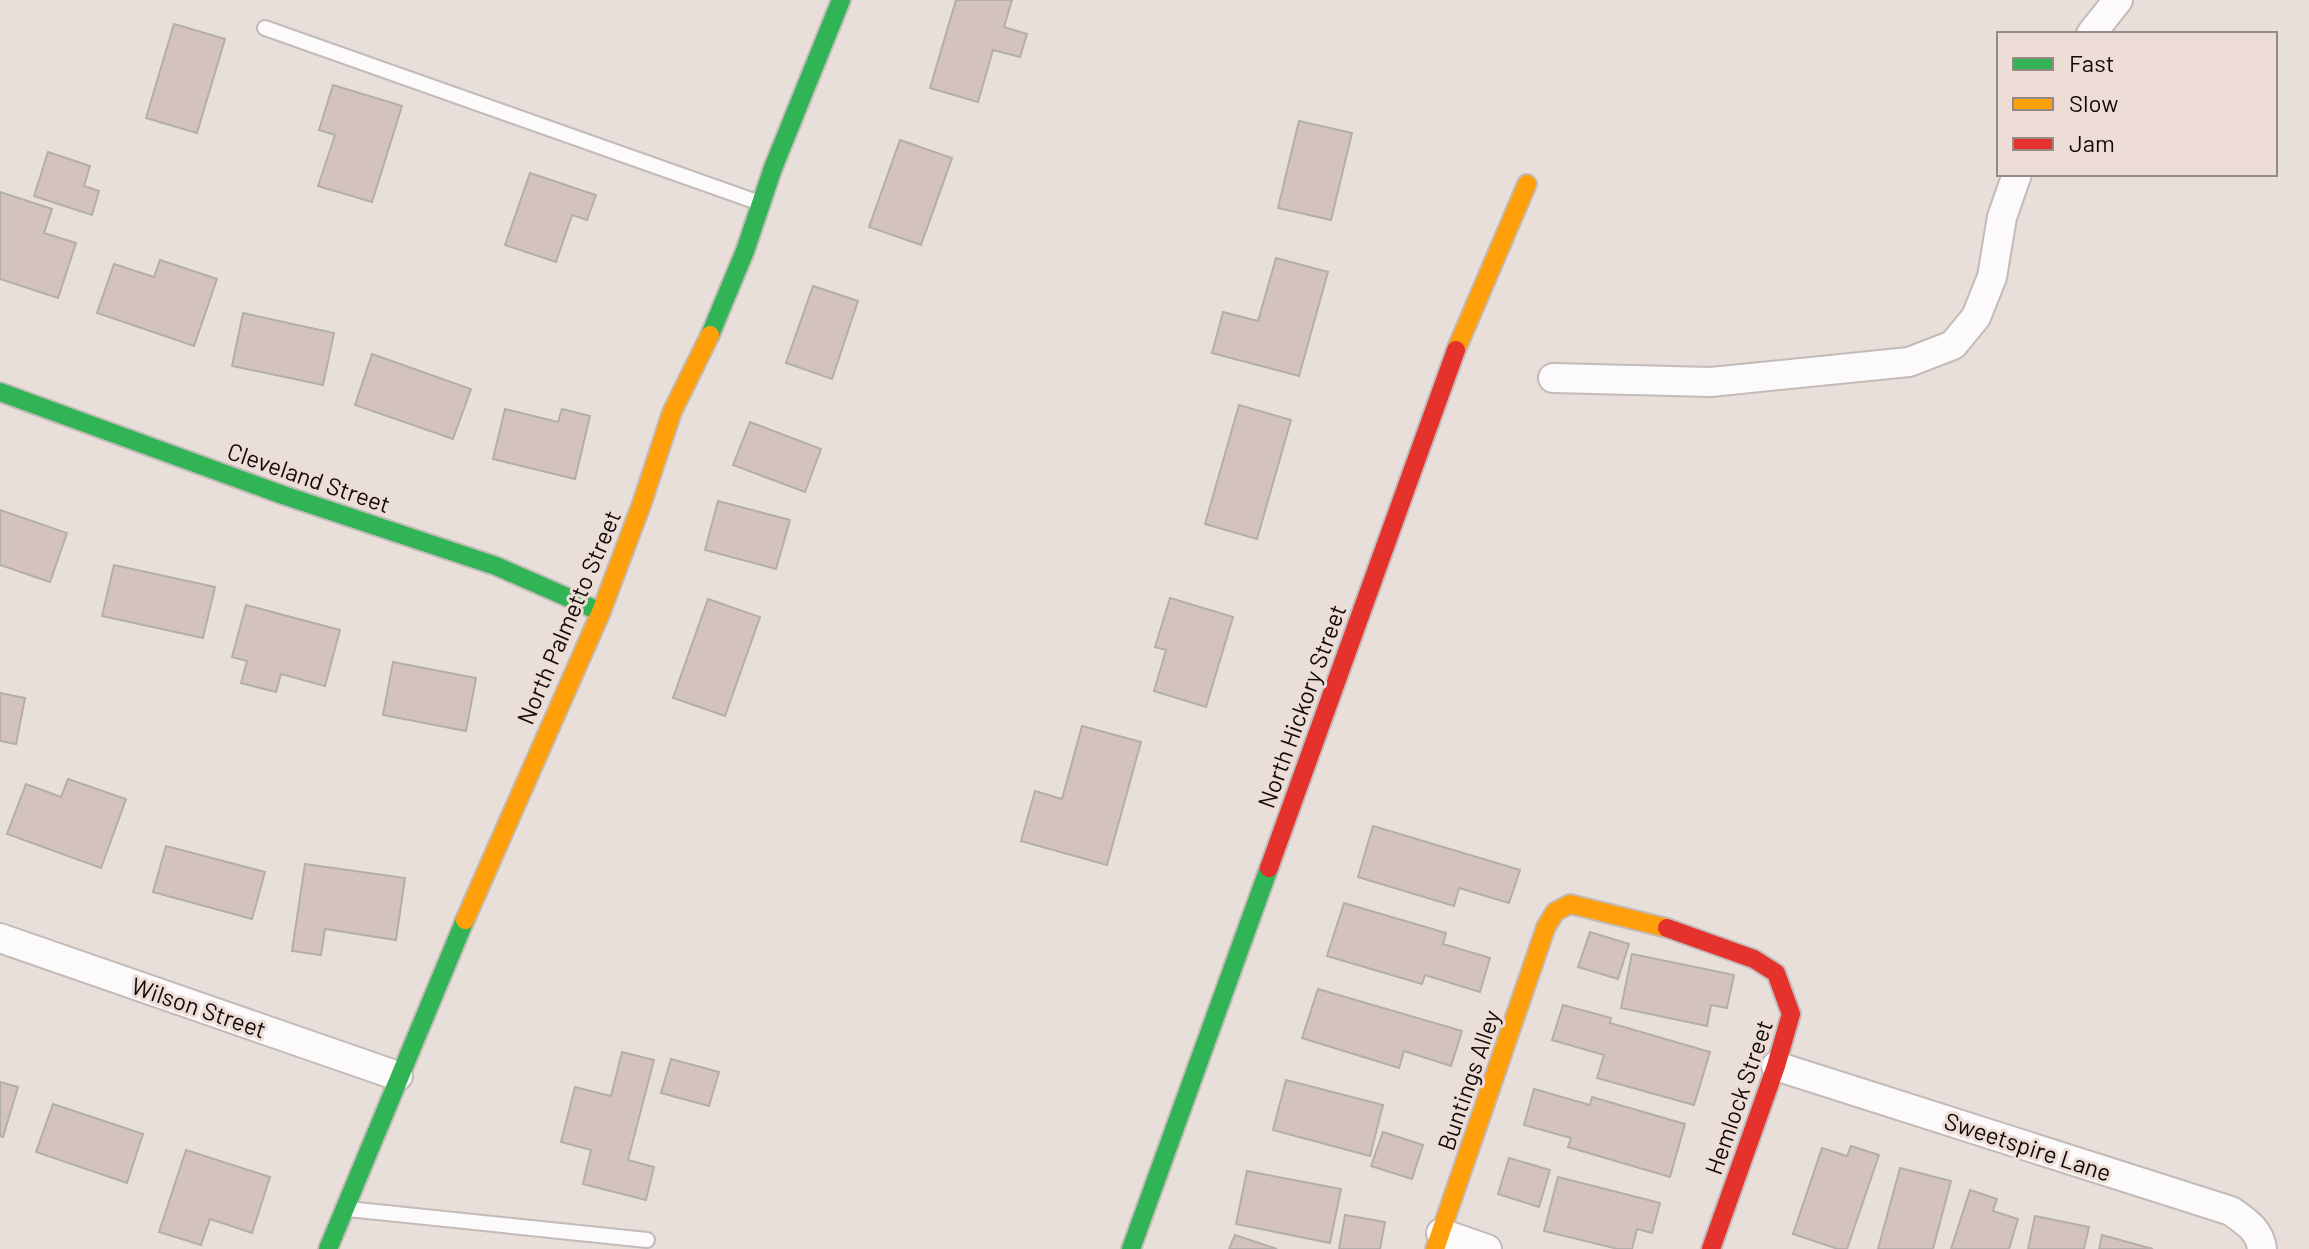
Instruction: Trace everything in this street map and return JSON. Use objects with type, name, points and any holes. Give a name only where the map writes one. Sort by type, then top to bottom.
[{"type":"street","name":"North Palmetto Street","points":[[328,1249],[398,1076],[533,761],[601,612],[672,412],[716,322],[841,0]]},
{"type":"street","points":[[2093,32],[2118,0]]},
{"type":"street","points":[[1553,378],[1711,382],[1909,362],[1953,345],[1976,317],[1992,277],[2002,217],[2016,176]]},
{"type":"street","name":"North Hickory Street","points":[[1131,1249],[1454,355],[1527,184]]},
{"type":"street","name":"Cleveland Street","points":[[0,392],[280,494],[496,566],[601,612]]},
{"type":"street","name":"Hemlock Street","points":[[1546,927],[1561,907],[1570,904],[1678,931],[1754,959],[1776,973],[1791,1014],[1776,1066],[1711,1249]]},
{"type":"street","name":"Buntings Alley","points":[[1438,1241],[1546,927]]},
{"type":"street","name":"Wilson Street","points":[[0,938],[398,1076]]},
{"type":"street","name":"Sweetspire Lane","points":[[1776,1066],[2231,1211],[2250,1224],[2261,1239],[2262,1249]]},
{"type":"street","points":[[1438,1241],[1487,1249]]},
{"type":"lane","points":[[265,28],[761,203]]},
{"type":"lane","points":[[344,1208],[647,1240]]},
{"type":"building","points":[[956,0],[1012,0],[1004,27],[1027,34],[1020,57],[993,50],[978,102],[930,88]]},
{"type":"building","points":[[174,24],[225,39],[197,133],[146,118]]},
{"type":"building","points":[[333,85],[402,106],[372,202],[318,186],[335,135],[319,130]]},
{"type":"building","points":[[1299,121],[1352,133],[1331,220],[1278,208]]},
{"type":"building","points":[[900,140],[952,158],[921,245],[869,227]]},
{"type":"building","points":[[48,152],[90,166],[84,186],[99,191],[92,215],[34,196]]},
{"type":"building","points":[[530,173],[596,195],[587,220],[572,215],[556,262],[505,245]]},
{"type":"building","points":[[0,192],[52,209],[44,233],[76,243],[58,298],[0,279]]},
{"type":"building","points":[[1276,258],[1328,272],[1299,376],[1212,353],[1223,312],[1258,321]]},
{"type":"building","points":[[160,260],[217,279],[194,346],[97,313],[114,264],[154,277]]},
{"type":"building","points":[[813,286],[858,301],[832,379],[786,363]]},
{"type":"building","points":[[243,313],[334,333],[323,385],[232,366]]},
{"type":"building","points":[[372,354],[471,389],[453,439],[355,405]]},
{"type":"building","points":[[1239,405],[1291,420],[1257,539],[1205,524]]},
{"type":"building","points":[[505,409],[558,422],[562,409],[590,416],[575,479],[493,459]]},
{"type":"building","points":[[750,422],[821,449],[805,492],[733,465]]},
{"type":"building","points":[[718,501],[790,520],[776,569],[705,550]]},
{"type":"building","points":[[0,510],[67,533],[50,582],[0,565]]},
{"type":"building","points":[[114,565],[215,587],[203,638],[102,616]]},
{"type":"building","points":[[1170,598],[1233,617],[1206,707],[1154,691],[1166,650],[1155,647]]},
{"type":"building","points":[[708,599],[760,617],[725,716],[673,698]]},
{"type":"building","points":[[246,605],[340,630],[325,686],[281,674],[276,692],[241,683],[247,661],[232,657]]},
{"type":"building","points":[[393,662],[476,678],[466,731],[383,715]]},
{"type":"building","points":[[0,693],[25,698],[16,744],[0,741]]},
{"type":"building","points":[[1082,726],[1141,742],[1107,865],[1021,841],[1035,791],[1062,799]]},
{"type":"building","points":[[68,779],[126,799],[101,868],[7,834],[26,784],[61,797]]},
{"type":"building","points":[[1373,826],[1520,870],[1509,903],[1459,888],[1454,906],[1358,877]]},
{"type":"building","points":[[166,846],[265,872],[252,919],[153,892]]},
{"type":"building","points":[[305,864],[405,878],[396,940],[325,929],[321,955],[292,951]]},
{"type":"building","points":[[1344,903],[1446,933],[1443,944],[1490,958],[1480,992],[1425,975],[1422,984],[1327,956]]},
{"type":"building","points":[[1590,932],[1629,944],[1618,979],[1578,967]]},
{"type":"building","points":[[1632,954],[1734,975],[1727,1008],[1711,1005],[1707,1026],[1621,1008]]},
{"type":"building","points":[[1318,989],[1462,1031],[1451,1066],[1404,1051],[1399,1068],[1302,1038]]},
{"type":"building","points":[[1563,1005],[1611,1018],[1610,1023],[1710,1052],[1694,1105],[1597,1078],[1604,1055],[1552,1040]]},
{"type":"building","points":[[622,1052],[654,1060],[628,1160],[654,1167],[646,1200],[583,1184],[591,1150],[561,1142],[575,1087],[611,1096]]},
{"type":"building","points":[[671,1059],[719,1072],[709,1106],[661,1093]]},
{"type":"building","points":[[1286,1080],[1383,1105],[1370,1156],[1273,1130]]},
{"type":"building","points":[[0,1082],[18,1087],[3,1137],[0,1136]]},
{"type":"building","points":[[1534,1089],[1590,1105],[1592,1097],[1685,1124],[1670,1177],[1568,1147],[1571,1138],[1524,1125]]},
{"type":"building","points":[[53,1104],[143,1134],[127,1183],[36,1152]]},
{"type":"building","points":[[1383,1132],[1423,1145],[1412,1179],[1371,1166]]},
{"type":"building","points":[[1851,1146],[1879,1155],[1847,1249],[1838,1249],[1793,1234],[1822,1148],[1847,1156]]},
{"type":"building","points":[[186,1150],[270,1177],[252,1233],[210,1219],[201,1245],[159,1232]]},
{"type":"building","points":[[1509,1158],[1550,1170],[1539,1207],[1498,1194]]},
{"type":"building","points":[[1900,1168],[1951,1181],[1933,1249],[1878,1249]]},
{"type":"building","points":[[1247,1171],[1341,1189],[1330,1243],[1236,1224]]},
{"type":"building","points":[[1558,1177],[1660,1203],[1652,1233],[1637,1229],[1632,1249],[1618,1249],[1544,1231]]},
{"type":"building","points":[[1970,1190],[1997,1199],[1993,1211],[2018,1219],[2009,1249],[1951,1249]]},
{"type":"building","points":[[1345,1215],[1385,1222],[1380,1249],[1339,1249]]},
{"type":"building","points":[[2035,1216],[2089,1227],[2084,1249],[2028,1249]]},
{"type":"building","points":[[1235,1235],[1277,1249],[1229,1249]]},
{"type":"building","points":[[2102,1235],[2153,1249],[2099,1249]]},
{"type":"traffic: fast","points":[[710,335],[841,0]]},
{"type":"traffic: fast","points":[[0,392],[280,494],[496,566],[601,612]]},
{"type":"traffic: fast","points":[[1131,1249],[1269,868]]},
{"type":"traffic: fast","points":[[328,1249],[465,920]]},
{"type":"traffic: slow","points":[[1456,350],[1527,184]]},
{"type":"traffic: slow","points":[[465,920],[601,612],[672,412],[710,335]]},
{"type":"traffic: slow","points":[[1435,1249],[1546,927],[1555,912],[1570,904],[1667,928]]},
{"type":"traffic: jam","points":[[1269,868],[1456,350]]},
{"type":"traffic: jam","points":[[1667,928],[1754,959],[1776,973],[1791,1014],[1776,1066],[1711,1249]]}]
